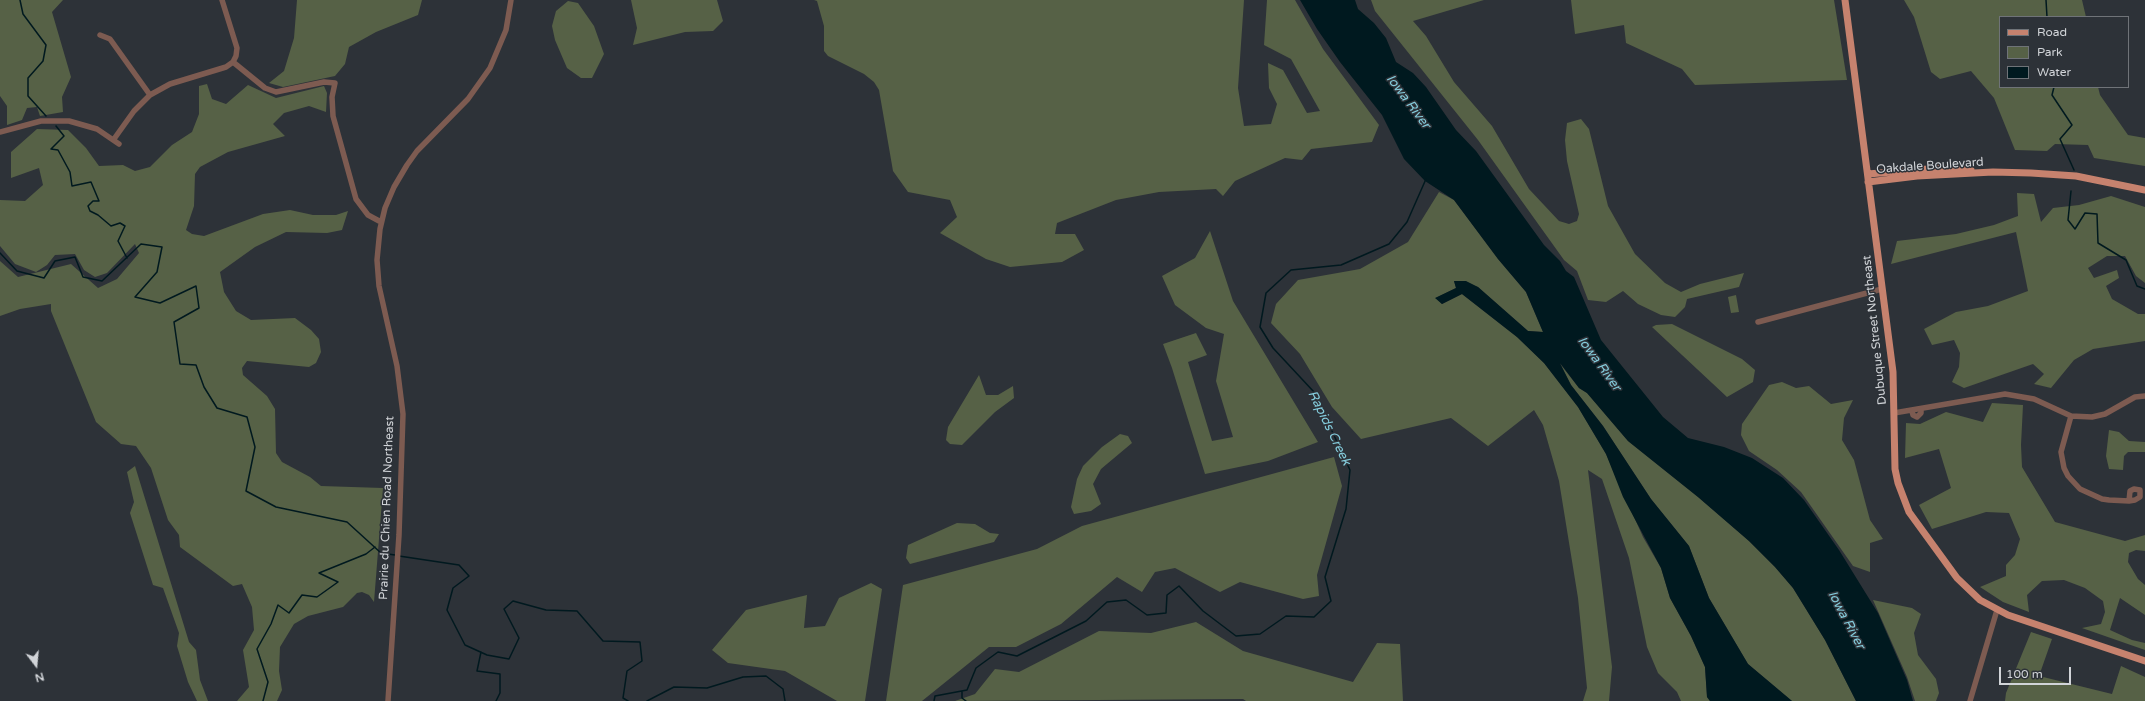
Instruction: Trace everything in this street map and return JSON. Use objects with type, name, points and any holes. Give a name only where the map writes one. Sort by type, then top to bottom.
[{"type":"main road","name":"Dubuque Street Northeast","points":[[1845,0],[1894,386],[1895,469],[1898,483],[1909,512],[1926,538],[1962,584],[1980,600],[1997,610],[2145,661]]},
{"type":"main road","name":"Oakdale Boulevard","points":[[1868,174],[1940,168],[2076,176],[2145,190]]},
{"type":"main road","name":"Oakdale Boulevard","points":[[1868,182],[1917,176],[1993,172]]},
{"type":"street","points":[[114,139],[134,111],[150,95],[170,84],[226,67],[233,62],[236,56],[237,48],[222,0]]},
{"type":"street","name":"Prairie du Chien Road Northeast","points":[[388,701],[399,535],[403,414],[397,366],[378,281],[378,252],[381,222],[394,187],[407,165],[421,147],[468,99],[487,73],[502,40],[511,0]]},
{"type":"street","points":[[100,35],[110,39],[150,95]]},
{"type":"street","points":[[233,62],[265,88],[276,92],[324,82],[336,83],[332,97],[333,116],[356,199],[368,215],[381,222]]},
{"type":"street","points":[[0,132],[41,121],[60,120],[88,125],[114,139],[119,144]]},
{"type":"street","points":[[1758,322],[1882,289]]},
{"type":"street","points":[[1894,413],[1912,411],[1988,396],[2013,394],[2034,399],[2071,416],[2084,418],[2098,416],[2130,399],[2145,396]]},
{"type":"street","points":[[2071,416],[2061,452],[2064,468],[2068,476],[2080,489],[2094,497],[2109,500],[2129,501]]},
{"type":"street","points":[[1970,701],[1997,610]]},
{"type":"green space","points":[[0,0],[63,0],[52,12],[71,77],[62,97],[63,112],[40,116],[37,107],[27,108],[22,120],[7,125],[7,106],[0,96]]},
{"type":"green space","points":[[297,0],[422,0],[418,15],[376,32],[349,47],[345,64],[335,76],[283,87],[269,83],[284,71],[294,38]]},
{"type":"green space","points":[[631,0],[717,0],[723,21],[713,31],[685,32],[633,45],[637,28]]},
{"type":"green space","points":[[814,0],[1244,0],[1238,88],[1244,126],[1271,124],[1277,104],[1269,88],[1268,63],[1283,70],[1307,113],[1320,111],[1291,59],[1264,45],[1267,0],[1295,0],[1323,49],[1379,125],[1372,142],[1311,149],[1302,160],[1285,158],[1235,181],[1223,196],[1216,189],[1159,192],[1116,200],[1057,223],[1055,234],[1075,234],[1084,250],[1062,262],[1010,267],[986,259],[940,233],[957,217],[950,200],[908,192],[893,171],[879,90],[874,82],[864,74],[828,56],[824,51],[824,26],[817,1]]},
{"type":"green space","points":[[1371,0],[1484,0],[1413,21],[1426,36],[1454,82],[1492,126],[1529,189],[1559,221],[1569,224],[1577,221],[1579,214],[1567,161],[1565,140],[1567,123],[1581,119],[1589,129],[1608,206],[1635,254],[1665,283],[1681,292],[1700,284],[1744,273],[1739,287],[1687,299],[1685,307],[1675,317],[1661,315],[1638,304],[1623,291],[1606,302],[1588,300],[1577,271],[1564,260],[1478,140],[1375,11]]},
{"type":"green space","points":[[1571,0],[1834,0],[1847,80],[1695,85],[1682,69],[1626,43],[1624,25],[1575,34]]},
{"type":"green space","points":[[1904,0],[2082,0],[2086,16],[1999,16],[1999,88],[2098,88],[2100,95],[2128,135],[2145,138],[2145,166],[2094,158],[2088,145],[2055,144],[2047,151],[2015,150],[1994,98],[1971,71],[1940,79],[1931,72],[1914,17]]},
{"type":"green space","points":[[568,1],[578,3],[594,26],[604,54],[592,78],[581,78],[567,68],[555,40],[552,26],[556,11]]},
{"type":"green space","points":[[207,84],[212,99],[226,104],[248,85],[276,98],[324,86],[327,93],[326,112],[309,106],[284,113],[273,124],[285,136],[228,152],[200,167],[195,174],[194,206],[186,230],[192,234],[204,236],[263,214],[290,210],[313,215],[336,215],[348,211],[342,230],[327,233],[286,232],[255,247],[220,272],[224,292],[236,311],[251,320],[295,318],[311,330],[319,339],[321,352],[316,363],[309,367],[247,361],[242,368],[243,375],[267,396],[275,409],[276,453],[282,462],[310,477],[321,486],[383,488],[374,602],[369,595],[362,592],[357,593],[343,607],[308,616],[294,624],[280,647],[279,671],[282,690],[277,701],[237,701],[249,687],[243,650],[254,630],[252,607],[242,584],[233,586],[180,547],[179,535],[168,520],[151,468],[136,446],[121,444],[96,422],[51,311],[51,304],[20,309],[0,316],[0,261],[18,277],[71,264],[98,288],[117,279],[139,253],[135,244],[107,273],[95,277],[84,270],[75,254],[55,255],[47,265],[36,272],[15,264],[0,246],[0,200],[25,201],[43,185],[39,168],[11,178],[11,152],[37,129],[68,130],[86,148],[99,166],[123,165],[135,171],[150,167],[172,145],[192,132],[199,114],[199,86]]},
{"type":"green space","points":[[1439,192],[1454,200],[1498,259],[1526,292],[1543,332],[1528,331],[1478,287],[1454,281],[1456,288],[1436,298],[1442,304],[1462,294],[1517,337],[1544,363],[1578,407],[1606,454],[1643,537],[1661,568],[1670,598],[1691,636],[1705,667],[1707,697],[1710,701],[1681,701],[1677,692],[1658,673],[1647,647],[1629,558],[1602,479],[1588,470],[1612,667],[1609,701],[1583,701],[1587,688],[1578,598],[1559,481],[1543,425],[1534,410],[1488,446],[1451,418],[1361,439],[1332,407],[1300,354],[1271,323],[1276,304],[1298,280],[1360,269],[1408,242]]},
{"type":"green space","points":[[2017,193],[2034,194],[2041,222],[2053,208],[2079,205],[2111,196],[2145,207],[2145,283],[2136,276],[2125,256],[2107,256],[2088,268],[2094,278],[2117,270],[2119,278],[2106,286],[2112,299],[2138,314],[2145,314],[2145,341],[2093,349],[2074,360],[2051,388],[2034,384],[2044,374],[2033,364],[1964,388],[1952,382],[1959,367],[1960,353],[1954,340],[1932,345],[1924,329],[1956,312],[1988,306],[2028,291],[2016,232],[1891,264],[1897,241],[1956,234],[1994,225],[2018,216]]},
{"type":"green space","points":[[1210,231],[1233,301],[1318,442],[1268,461],[1205,474],[1163,344],[1196,333],[1207,355],[1188,362],[1212,441],[1233,437],[1216,381],[1224,334],[1206,328],[1175,305],[1162,276],[1195,258]]},
{"type":"green space","points":[[1736,295],[1739,312],[1731,313],[1728,297]]},
{"type":"green space","points":[[1672,324],[1742,359],[1755,370],[1753,382],[1727,397],[1652,327],[1656,325]]},
{"type":"green space","points":[[1558,361],[1579,388],[1587,393],[1628,441],[1698,497],[1749,541],[1775,567],[1793,588],[1825,640],[1856,701],[1792,701],[1748,664],[1709,598],[1689,546],[1651,499],[1603,426],[1571,385]]},
{"type":"green space","points":[[979,375],[986,395],[998,395],[1013,386],[1014,398],[995,412],[962,445],[950,444],[946,440],[948,427]]},
{"type":"green space","points":[[1782,382],[1796,388],[1809,386],[1831,404],[1853,400],[1844,418],[1842,440],[1854,460],[1870,520],[1883,539],[1870,543],[1870,572],[1853,566],[1801,492],[1777,470],[1749,451],[1741,435],[1742,424],[1769,385]]},
{"type":"green space","points":[[1992,403],[2023,405],[2021,445],[2022,467],[2055,522],[2125,541],[2145,535],[2145,551],[2136,550],[2129,553],[2128,562],[2138,579],[2145,585],[2145,615],[2120,598],[2110,630],[2132,640],[2145,643],[2145,650],[2082,628],[2101,624],[2105,612],[2103,601],[2085,588],[2064,580],[2042,581],[2027,595],[2029,612],[2003,602],[1980,587],[2006,576],[2006,565],[2015,555],[2020,539],[2009,513],[1986,512],[1932,529],[1919,505],[1951,488],[1939,449],[1905,458],[1906,423],[1920,424],[1946,412],[1983,422]]},
{"type":"green space","points":[[2109,430],[2119,432],[2129,441],[2145,442],[2145,452],[2128,452],[2124,456],[2123,470],[2109,469],[2106,456]]},
{"type":"green space","points":[[1120,434],[1128,436],[1132,443],[1101,469],[1093,484],[1101,504],[1091,511],[1074,514],[1071,507],[1077,479],[1083,466],[1102,447]]},
{"type":"green space","points":[[1334,457],[1342,486],[1317,575],[1319,596],[1303,599],[1240,582],[1220,592],[1175,568],[1155,572],[1142,592],[1117,577],[1061,624],[1016,647],[989,647],[922,701],[886,701],[903,585],[1037,549],[1082,526]]},
{"type":"green space","points":[[135,466],[189,642],[196,650],[200,680],[208,701],[197,701],[188,682],[177,646],[179,633],[163,588],[153,585],[130,513],[134,502],[127,472]]},
{"type":"green space","points":[[957,523],[975,524],[990,533],[999,534],[994,542],[910,564],[906,558],[908,545]]},
{"type":"green space","points":[[871,583],[882,589],[865,701],[837,701],[785,671],[728,663],[712,650],[746,610],[807,595],[804,628],[825,626],[839,598]]},
{"type":"green space","points":[[1873,600],[1912,608],[1921,614],[1914,633],[1918,655],[1936,679],[1939,693],[1936,701],[1915,701],[1907,677]]},
{"type":"green space","points":[[1196,622],[1243,651],[1353,682],[1377,643],[1400,644],[1403,701],[1246,701],[1243,699],[955,701],[975,694],[995,669],[1019,672],[1099,631],[1151,633]]},
{"type":"green space","points":[[2031,632],[2052,639],[2039,676],[2112,694],[2121,666],[2145,677],[2145,701],[2005,701],[2006,693]]},
{"type":"water","name":"Iowa River","points":[[1300,0],[1355,0],[1358,9],[1374,23],[1386,38],[1396,62],[1413,73],[1426,87],[1456,130],[1476,151],[1544,245],[1560,261],[1566,271],[1574,277],[1601,340],[1663,417],[1688,438],[1724,447],[1752,458],[1783,478],[1804,500],[1839,550],[1878,613],[1907,680],[1913,701],[1856,701],[1825,640],[1793,588],[1775,567],[1749,541],[1698,497],[1628,441],[1587,393],[1579,388],[1560,363],[1571,385],[1603,426],[1651,499],[1689,546],[1709,598],[1748,664],[1792,701],[1710,701],[1707,697],[1705,667],[1691,636],[1670,598],[1661,568],[1623,497],[1606,454],[1578,407],[1544,363],[1517,337],[1462,294],[1442,304],[1435,298],[1456,288],[1454,281],[1466,281],[1478,287],[1528,331],[1543,332],[1526,292],[1498,259],[1454,200],[1425,181],[1404,159],[1382,115],[1340,62],[1317,29]]},
{"type":"waterway","points":[[20,0],[23,14],[46,45],[43,61],[28,78],[28,96],[46,116]]},
{"type":"waterway","points":[[2046,0],[2047,16]]},
{"type":"waterway","points":[[2054,88],[2052,95],[2072,125],[2060,139],[2074,170]]},
{"type":"waterway","points":[[56,126],[64,136],[51,149],[58,150],[70,172],[72,186],[91,182],[99,201],[93,201],[88,206],[90,211],[98,215],[111,226],[120,223],[125,226],[118,241],[127,258]]},
{"type":"waterway","name":"Rapids Creek","points":[[934,701],[935,696],[967,690],[976,668],[998,652],[1017,656],[1086,621],[1107,602],[1126,600],[1147,615],[1166,613],[1167,595],[1179,586],[1203,611],[1236,636],[1260,634],[1286,616],[1314,617],[1331,601],[1325,577],[1346,509],[1350,470],[1314,392],[1273,348],[1260,327],[1266,293],[1291,270],[1341,265],[1389,244],[1407,222],[1426,179]]},
{"type":"waterway","points":[[2071,191],[2068,220],[2075,229],[2085,213],[2097,214],[2098,243],[2126,260],[2137,286],[2145,289]]},
{"type":"waterway","name":"Rapids Creek","points":[[0,253],[17,271],[44,278],[55,261],[75,257],[83,277],[102,281],[141,244],[162,247],[157,272],[135,297],[160,303],[196,286],[199,308],[174,322],[180,364],[196,365],[204,387],[217,408],[247,417],[255,447],[246,491],[276,507],[347,522],[381,553],[395,555]]},
{"type":"waterway","points":[[263,701],[268,682],[257,649],[271,624],[278,605],[289,613],[302,595],[317,597],[338,582],[319,573],[366,554],[375,547]]},
{"type":"waterway","name":"Rapids Creek","points":[[399,556],[459,565],[469,576],[453,588],[447,610],[465,645],[487,655],[509,659],[519,638],[504,609],[513,601],[546,610],[577,611],[603,641],[640,642],[642,661],[627,671],[623,698],[628,701]]},
{"type":"waterway","points":[[481,652],[477,671],[500,674],[500,693],[496,701]]},
{"type":"waterway","name":"Rapids Creek","points":[[647,701],[674,687],[707,688],[743,677],[766,676],[783,689],[785,701]]},
{"type":"waterway","points":[[962,691],[962,698],[966,701]]}]
